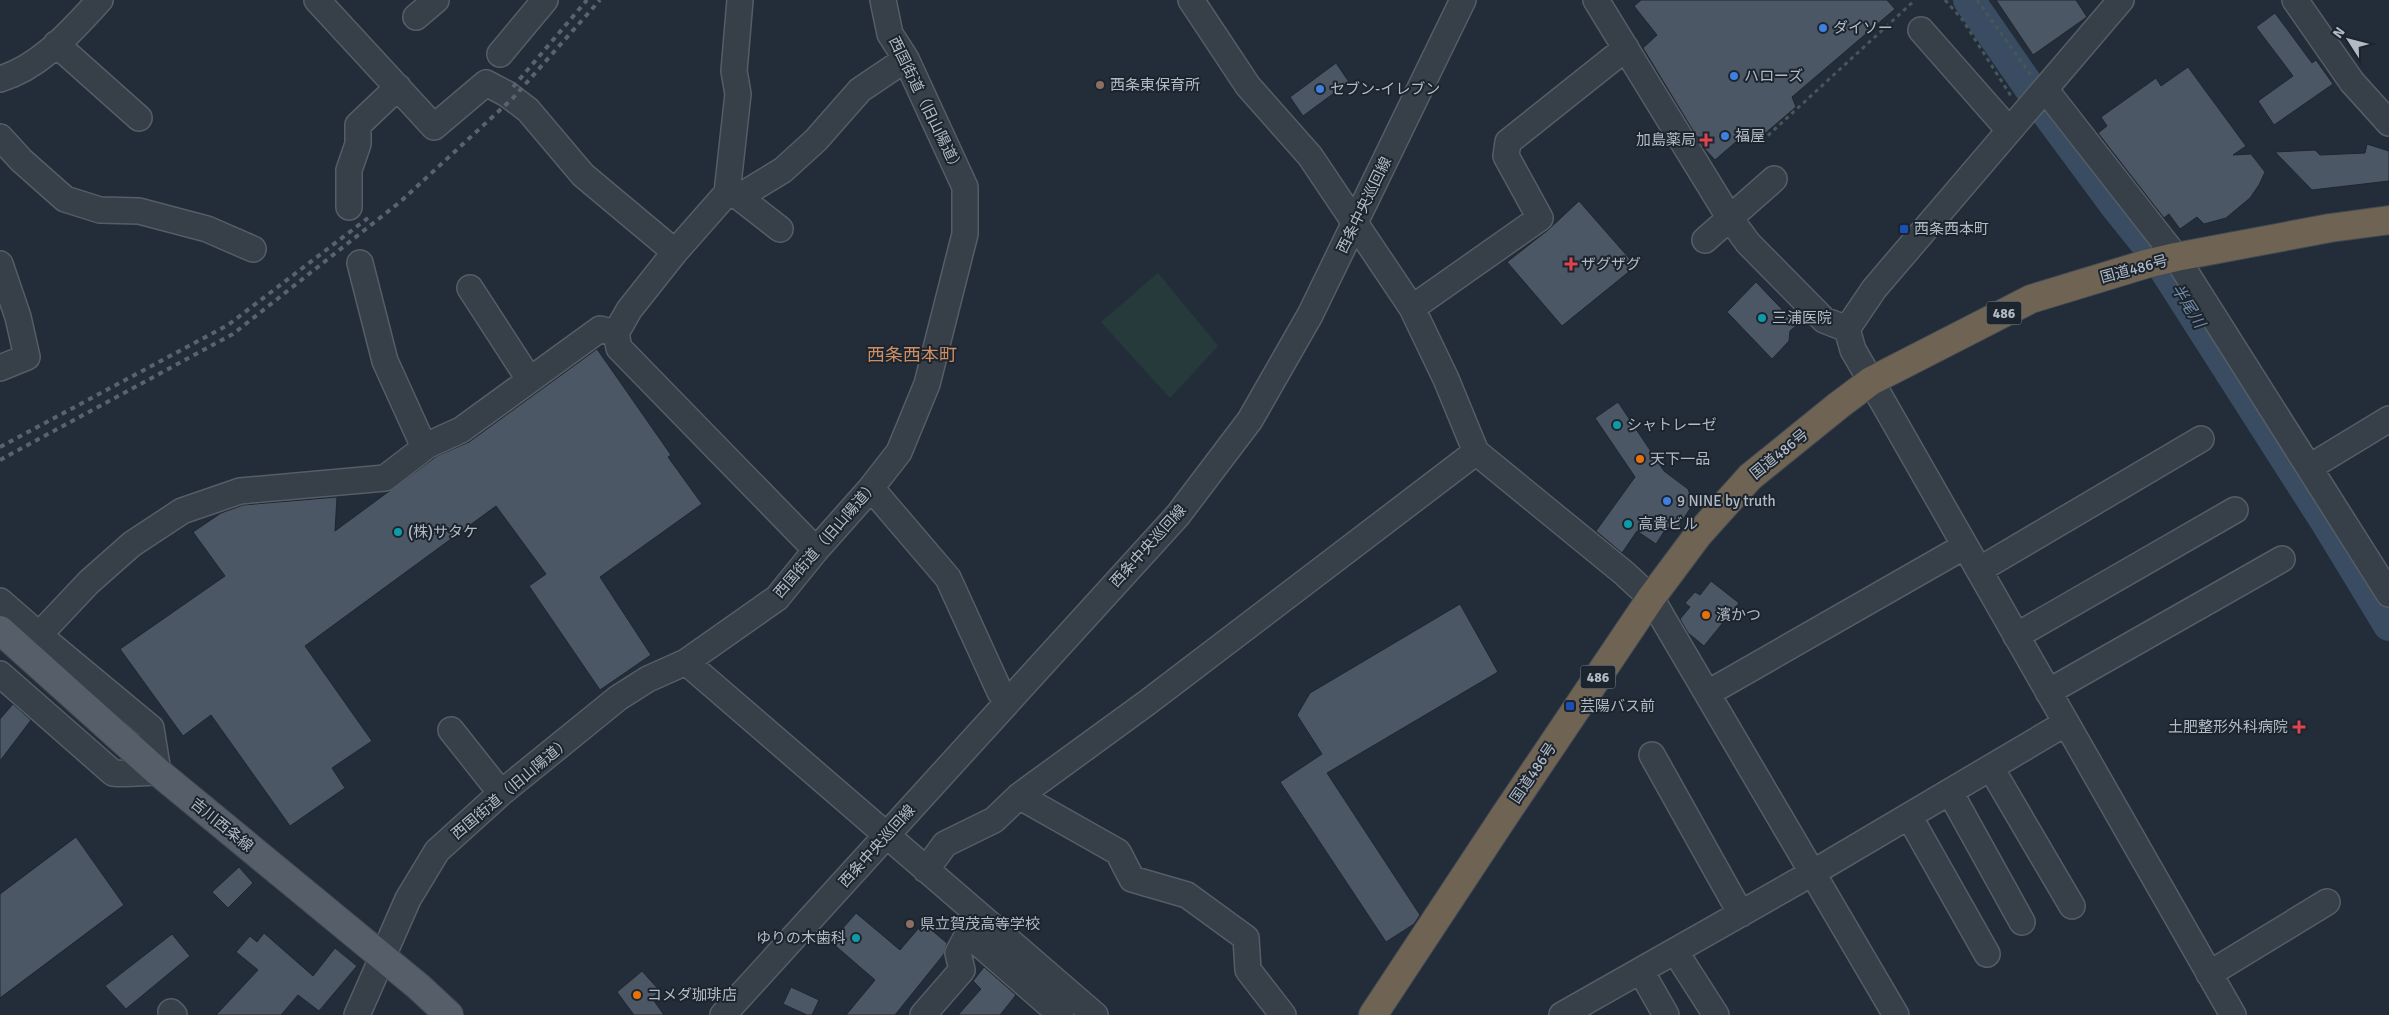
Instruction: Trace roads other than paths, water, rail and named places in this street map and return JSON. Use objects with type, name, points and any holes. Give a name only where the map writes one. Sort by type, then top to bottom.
[{"type":"highway","name":"国道486号","points":[[1373,1015],[1651,598],[1698,535],[1750,477],[1871,381],[2031,299],[2146,264],[2176,257],[2330,228],[2389,220]]},
{"type":"main road","name":"吉川西条線","points":[[0,630],[158,772],[419,987],[449,1015]]},
{"type":"street","points":[[0,79],[32,64],[56,44],[100,0]]},
{"type":"street","points":[[317,0],[434,126],[486,83],[507,94],[528,110],[583,175],[675,252]]},
{"type":"street","points":[[416,17],[436,0]]},
{"type":"street","points":[[500,54],[545,0]]},
{"type":"street","points":[[733,195],[738,94],[734,71],[740,0]]},
{"type":"street","name":"西国街道（旧山陽道）","points":[[357,1015],[384,958],[408,899],[437,851],[501,793],[618,698],[648,679],[686,662],[777,598],[816,550],[871,488],[899,452],[927,384],[965,234],[965,187],[906,59],[890,34],[883,0]]},
{"type":"street","points":[[1191,0],[1248,86],[1310,156],[1412,308],[1446,379],[1476,452],[1624,573],[1651,598],[1814,872],[1896,1015]]},
{"type":"street","name":"西条中央巡回線","points":[[723,1015],[1007,700],[1178,515],[1250,420],[1310,315],[1463,0]]},
{"type":"street","points":[[1596,0],[1729,217],[1748,243],[1824,320],[1847,329]]},
{"type":"street","points":[[2121,0],[2015,117],[1874,289],[1847,329],[1853,350],[2233,1015]]},
{"type":"street","points":[[2295,0],[2352,82],[2389,123]]},
{"type":"street","points":[[1921,30],[2015,117]]},
{"type":"street","points":[[56,44],[139,118]]},
{"type":"street","points":[[1412,308],[1540,218],[1506,156],[1508,142],[1626,48]]},
{"type":"street","points":[[816,550],[619,348],[616,333],[629,310],[675,252],[733,195],[783,170],[816,140],[860,90],[906,59]]},
{"type":"street","points":[[2047,80],[2176,257],[2389,594]]},
{"type":"street","points":[[349,207],[349,170],[358,144],[358,125],[398,87]]},
{"type":"street","points":[[0,137],[21,160],[65,199],[100,210],[139,211],[207,229],[253,248]]},
{"type":"street","points":[[1705,240],[1774,178]]},
{"type":"street","points":[[733,195],[780,229]]},
{"type":"street","points":[[360,263],[384,360],[424,447]]},
{"type":"street","points":[[0,264],[18,317],[27,357],[0,368]]},
{"type":"street","points":[[470,288],[529,379]]},
{"type":"street","points":[[39,635],[89,582],[132,544],[182,511],[240,491],[384,478],[424,447],[460,430],[600,329],[616,333]]},
{"type":"street","points":[[2310,467],[2389,419]]},
{"type":"street","points":[[1979,570],[2201,439]]},
{"type":"street","points":[[926,870],[946,844],[994,820],[1019,796],[1148,702],[1476,452]]},
{"type":"street","points":[[871,488],[948,578],[1000,692],[1007,700]]},
{"type":"street","points":[[2016,636],[2235,510]]},
{"type":"street","points":[[1708,693],[1965,546]]},
{"type":"street","points":[[2048,692],[2282,559]]},
{"type":"street","points":[[0,601],[151,728],[158,772],[113,773],[0,674]]},
{"type":"street","points":[[686,662],[926,870],[1048,1011]]},
{"type":"street","points":[[1562,1015],[1814,872],[2066,723]]},
{"type":"street","points":[[451,730],[501,793]]},
{"type":"street","points":[[1652,755],[1741,914]]},
{"type":"street","points":[[1991,768],[2072,906]]},
{"type":"street","points":[[1950,792],[2022,922]]},
{"type":"street","points":[[1019,796],[1118,852],[1132,879],[1187,895],[1246,938],[1248,970],[1283,1015]]},
{"type":"street","points":[[1909,816],[1987,954]]},
{"type":"street","points":[[2210,974],[2327,902]]},
{"type":"street","points":[[923,1015],[962,970],[958,953],[975,926]]},
{"type":"street","points":[[975,926],[1095,1015]]},
{"type":"street","points":[[1675,951],[1716,1015]]},
{"type":"street","points":[[1641,971],[1666,1015]]},
{"type":"waterway","name":"半尾川","points":[[1969,0],[2045,110],[2116,206],[2157,257],[2327,523],[2389,625]]},
{"type":"railway","points":[[513,87],[587,0]]},
{"type":"railway","points":[[0,460],[233,334],[400,202],[513,98],[600,0]]},
{"type":"railway","points":[[0,447],[228,325],[368,218]]},
{"type":"place","name":"ダイソー","points":[[1823,28]]},
{"type":"place","name":"ハローズ","points":[[1734,76]]},
{"type":"place","name":"西条東保育所","points":[[1100,85]]},
{"type":"place","name":"セブン-イレブン","points":[[1320,89]]},
{"type":"place","name":"福屋","points":[[1725,136]]},
{"type":"place","name":"加島薬局","points":[[1706,140]]},
{"type":"place","name":"西条西本町","points":[[1904,229]]},
{"type":"place","name":"ザグザグ","points":[[1571,264]]},
{"type":"place","name":"三浦医院","points":[[1762,318]]},
{"type":"place","name":"シャトレーゼ","points":[[1617,425]]},
{"type":"place","name":"天下一品","points":[[1640,459]]},
{"type":"place","name":"9 NINE by truth","points":[[1667,501]]},
{"type":"place","name":"高貴ビル","points":[[1628,524]]},
{"type":"place","name":"(株)サタケ","points":[[398,532]]},
{"type":"place","name":"濱かつ","points":[[1706,615]]},
{"type":"place","name":"芸陽バス前","points":[[1570,706]]},
{"type":"place","name":"土肥整形外科病院","points":[[2299,727]]},
{"type":"place","name":"県立賀茂高等学校","points":[[910,924]]},
{"type":"place","name":"ゆりの木歯科","points":[[856,938]]},
{"type":"place","name":"コメダ珈琲店","points":[[637,995]]},
{"type":"district","name":"西条西本町","points":[[912,355]]}]
